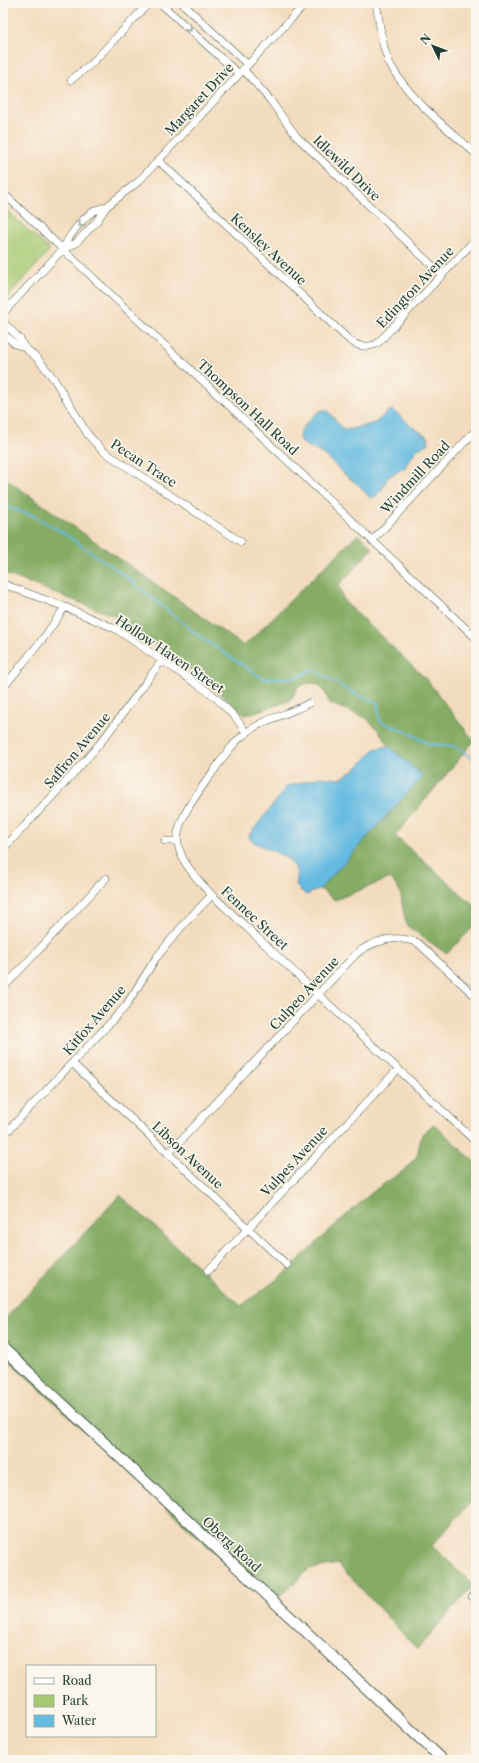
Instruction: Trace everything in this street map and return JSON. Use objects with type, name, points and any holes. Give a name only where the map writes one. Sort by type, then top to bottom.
[{"type":"street","points":[[71,80],[91,64],[149,3]]},
{"type":"street","points":[[160,3],[243,69]]},
{"type":"street","points":[[182,3],[243,69]]},
{"type":"street","name":"Margaret Drive","points":[[3,313],[63,249],[76,243],[97,221],[106,207],[139,182],[306,3]]},
{"type":"street","points":[[376,3],[382,37],[391,65],[414,98],[476,154]]},
{"type":"street","name":"Idlewild Drive","points":[[243,69],[270,100],[297,137],[442,275]]},
{"type":"street","name":"Kensley Avenue","points":[[159,160],[347,338],[357,345],[368,347]]},
{"type":"street","name":"Thompson Hall Road","points":[[3,194],[476,638]]},
{"type":"street","name":"Edington Avenue","points":[[368,347],[377,344],[382,339],[476,239]]},
{"type":"street","name":"Pecan Trace","points":[[3,322],[20,339],[24,347],[38,360],[54,379],[88,436],[103,451],[241,542]]},
{"type":"street","name":"Pecan Trace","points":[[3,333],[15,344],[24,347]]},
{"type":"street","name":"Windmill Road","points":[[372,541],[476,430]]},
{"type":"street","name":"Hollow Haven Street","points":[[3,584],[65,607],[116,629],[224,705],[246,732]]},
{"type":"street","points":[[3,688],[45,636],[65,607]]},
{"type":"street","name":"Saffron Avenue","points":[[3,849],[60,789],[97,747],[162,660]]},
{"type":"street","name":"Fennec Street","points":[[309,703],[296,710],[268,719],[246,732],[227,752],[183,816],[179,829],[178,841],[182,858],[186,866],[212,895],[475,1139]]},
{"type":"street","points":[[165,841],[178,841]]},
{"type":"street","points":[[3,988],[106,878]]},
{"type":"street","name":"Kitfox Avenue","points":[[3,1136],[125,1007],[156,958],[184,924],[212,895]]},
{"type":"street","name":"Culpeo Avenue","points":[[168,1154],[361,950],[383,940],[402,939],[418,943],[476,997]]},
{"type":"street","name":"Libson Avenue","points":[[72,1063],[287,1265]]},
{"type":"street","name":"Vulpes Avenue","points":[[208,1271],[398,1069]]},
{"type":"street","name":"Oberg Road","points":[[3,1348],[443,1760]]},
{"type":"green space","points":[[3,207],[50,250],[3,302]]},
{"type":"green space","points":[[3,477],[244,646],[358,534],[373,548],[339,585],[344,601],[427,680],[474,741],[395,836],[474,905],[476,904],[476,924],[447,954],[406,925],[400,892],[391,878],[335,900],[320,889],[423,776],[389,746],[379,731],[366,718],[329,703],[322,688],[314,683],[304,684],[298,687],[290,701],[245,715],[199,676],[117,617],[3,573]]},
{"type":"green space","points":[[434,1124],[476,1163],[476,1496],[432,1546],[474,1585],[417,1649],[338,1564],[309,1569],[279,1597],[253,1573],[245,1581],[3,1355],[3,1321],[120,1195],[241,1306],[283,1275],[335,1225],[375,1190],[403,1171],[417,1156],[422,1134]]},
{"type":"water","points":[[322,410],[327,410],[341,427],[347,430],[375,423],[389,411],[393,410],[411,426],[428,437],[429,443],[416,450],[404,468],[388,477],[382,489],[376,496],[370,498],[359,485],[344,474],[326,456],[305,445],[299,439],[301,431],[307,423]]},
{"type":"water","points":[[389,746],[423,776],[320,889],[306,895],[296,886],[297,873],[289,860],[276,852],[261,846],[249,838],[250,834],[286,787],[321,777],[340,779],[357,768],[375,749]]},
{"type":"waterway","points":[[3,506],[32,515],[62,532],[124,575],[203,639],[264,679],[296,678],[313,669],[353,693],[378,703],[380,721],[409,733],[429,744],[455,746],[476,761]]}]
